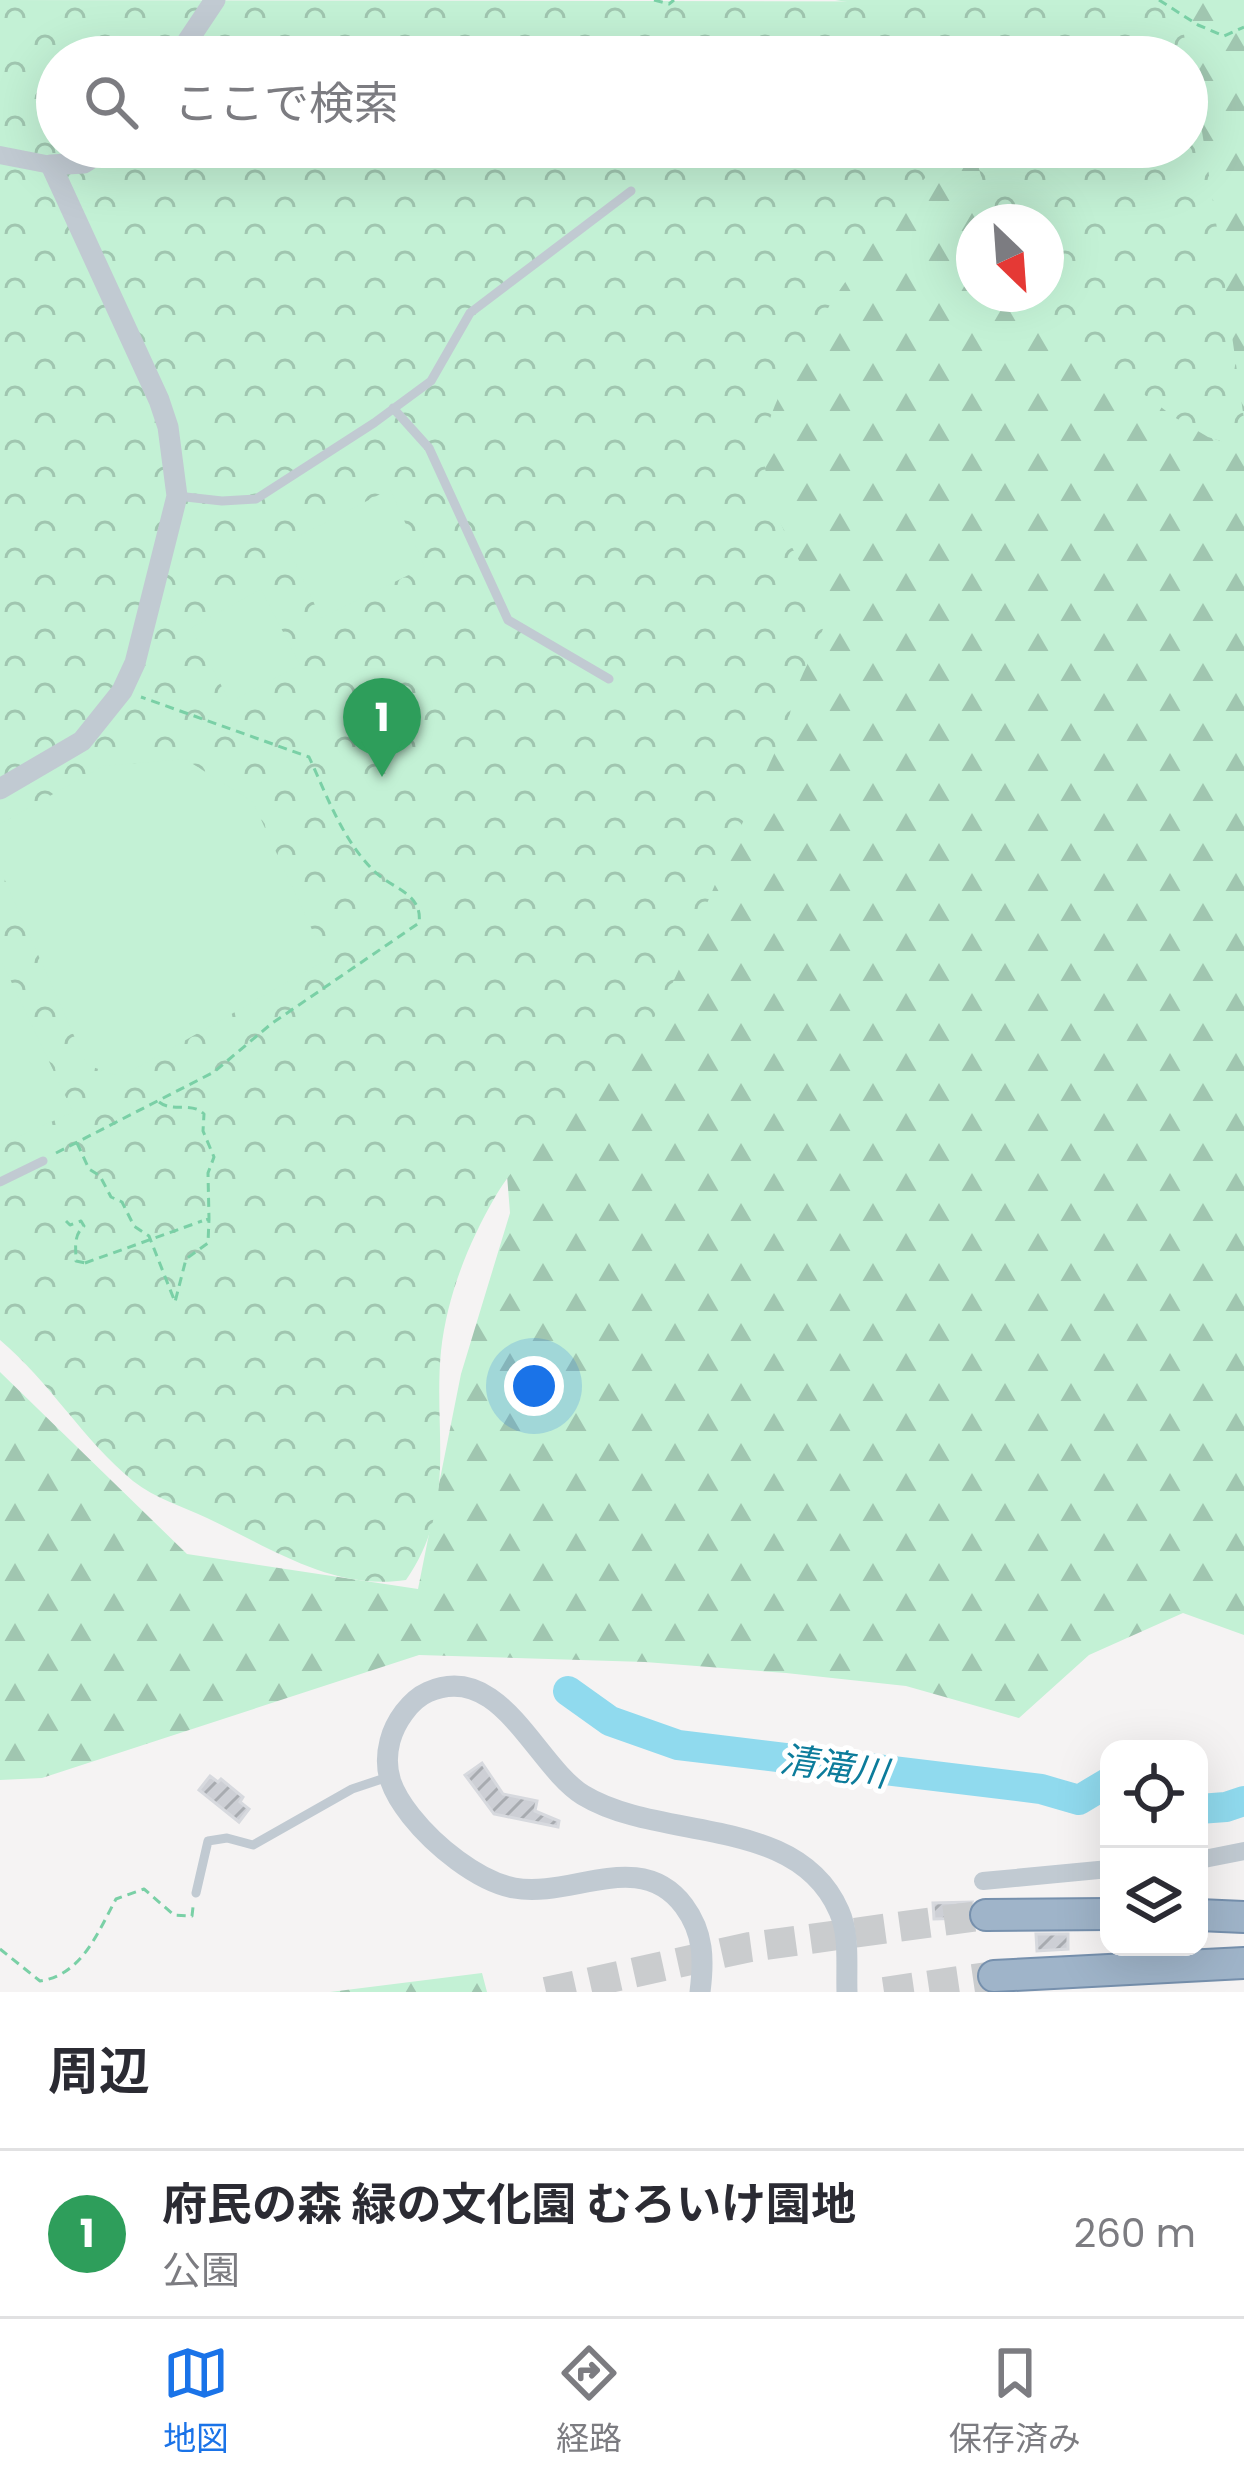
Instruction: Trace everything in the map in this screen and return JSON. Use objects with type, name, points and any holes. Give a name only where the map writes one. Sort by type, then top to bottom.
[{"type":"highway","points":[[986,1915],[1100,1914]]},
{"type":"highway","points":[[1208,1915],[1244,1917]]},
{"type":"highway","points":[[994,1976],[1244,1963]]},
{"type":"street","points":[[191,36],[214,0]]},
{"type":"street","points":[[0,155],[36,162]]},
{"type":"street","points":[[0,789],[82,741],[122,691],[135,663],[177,496],[168,427],[159,400],[52,168]]},
{"type":"street","points":[[700,1992],[701,1941],[674,1892],[657,1883],[621,1877],[597,1877],[545,1890],[509,1887],[471,1869],[418,1824],[394,1794],[388,1777],[390,1739],[417,1697],[448,1687],[474,1690],[512,1716],[560,1776],[583,1795],[650,1820],[764,1846],[804,1868],[840,1913],[847,1992]]},
{"type":"street","points":[[1208,1858],[1244,1851]]},
{"type":"street","points":[[982,1881],[1100,1870]]},
{"type":"lane","points":[[177,496],[256,499],[393,408],[431,381],[470,313],[631,190]]},
{"type":"lane","points":[[393,408],[429,448],[508,620],[609,680]]},
{"type":"lane","points":[[0,1182],[43,1161]]},
{"type":"lane","points":[[196,1893],[208,1841],[226,1838],[253,1845],[352,1789],[388,1777]]},
{"type":"path","points":[[654,0],[669,4],[674,0]]},
{"type":"path","points":[[1159,0],[1198,26],[1224,36],[1244,27]]},
{"type":"path","points":[[43,1161],[214,1072],[271,1024],[419,923],[421,913],[412,895],[386,883],[359,856],[309,758],[122,691]]},
{"type":"path","points":[[76,1141],[89,1169],[100,1176],[111,1197],[122,1202],[134,1226],[149,1236],[175,1301],[186,1259],[208,1243],[208,1172],[214,1157],[203,1131],[204,1114],[192,1107],[171,1108],[159,1102]]},
{"type":"path","points":[[66,1222],[81,1221],[84,1226],[75,1243],[76,1261],[85,1263],[205,1220]]},
{"type":"path","points":[[0,1949],[46,1981],[86,1954],[116,1899],[144,1889],[174,1915],[192,1916],[196,1893]]},
{"type":"green space","points":[[0,0],[1177,2],[1184,36],[36,36],[36,168],[934,168],[840,289],[770,419],[764,449],[769,490],[783,529],[823,603],[823,627],[784,732],[662,1003],[630,1051],[511,1173],[468,1252],[448,1310],[441,1351],[438,1496],[422,1552],[406,1580],[379,1582],[328,1573],[151,1493],[115,1465],[0,1340]]},
{"type":"green space","points":[[835,0],[1244,0],[1244,1635],[1183,1613],[1089,1655],[1019,1718],[906,1686],[786,1673],[645,1662],[419,1655],[42,1778],[0,1780],[0,1372],[187,1554],[418,1589],[461,1374],[510,1213],[501,1100],[763,168],[1208,168],[1208,36],[1057,36]]},
{"type":"green space","points":[[979,168],[1208,168],[1244,419],[1243,448],[1208,437],[1174,417],[1035,312],[1064,312],[1064,204],[983,204]]},
{"type":"green space","points":[[390,489],[425,567],[321,618],[286,543]]},
{"type":"green space","points":[[261,589],[300,665],[230,702],[191,628]]},
{"type":"green space","points":[[185,759],[253,802],[326,960],[121,1077],[87,1065],[0,869],[0,824],[103,766]]},
{"type":"green space","points":[[0,958],[73,1112],[0,1145]]},
{"type":"green space","points":[[482,1973],[487,1992],[330,1992]]},
{"type":"building","points":[[482,1763],[503,1794],[537,1801],[535,1811],[559,1821],[558,1827],[494,1814],[465,1775]]},
{"type":"building","points":[[210,1776],[243,1797],[240,1802],[249,1809],[239,1822],[199,1790]]},
{"type":"building","points":[[972,1902],[967,1918],[934,1919],[933,1903]]},
{"type":"building","points":[[1036,1934],[1068,1934],[1068,1949],[1037,1951]]},
{"type":"waterway","name":"清滝川","points":[[568,1691],[610,1721],[678,1745],[1041,1789],[1079,1800],[1100,1787]]},
{"type":"waterway","name":"清滝川","points":[[1208,1808],[1244,1801]]},
{"type":"tunnel","points":[[546,1992],[750,1947],[986,1915]]},
{"type":"tunnel","points":[[884,1992],[994,1976]]},
{"type":"place","name":"府民の森 緑の文化園 むろいけ園地","points":[[382,777]]}]
